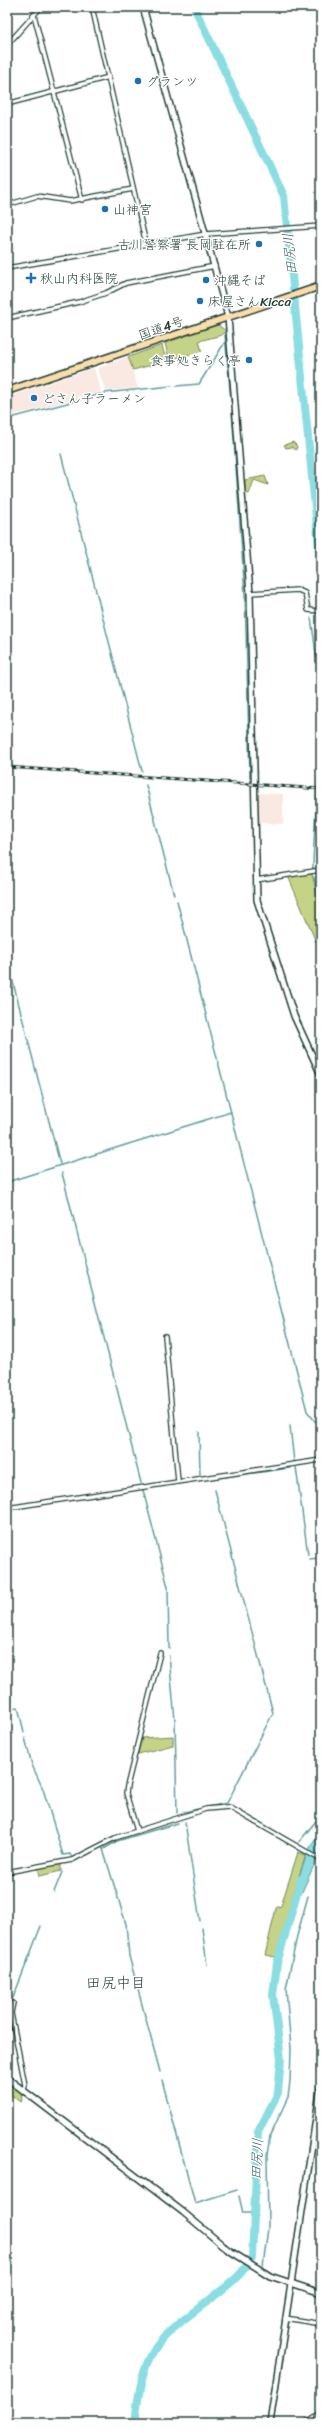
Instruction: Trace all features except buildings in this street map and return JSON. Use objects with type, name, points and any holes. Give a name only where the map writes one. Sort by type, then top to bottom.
[{"type":"highway","name":"国道4号","points":[[7,391],[321,286]]},
{"type":"street","points":[[7,45],[41,7]]},
{"type":"street","points":[[92,7],[109,77],[132,189],[142,221],[146,244]]},
{"type":"street","points":[[143,7],[228,317],[250,593],[256,880],[260,914],[282,980],[306,1044],[321,1075]]},
{"type":"street","points":[[34,15],[82,200]]},
{"type":"street","points":[[7,104],[109,77]]},
{"type":"street","points":[[7,205],[37,196],[70,201],[82,200],[132,189]]},
{"type":"street","points":[[7,268],[206,234],[321,226]]},
{"type":"street","points":[[7,318],[85,300],[106,293],[126,283],[215,266]]},
{"type":"street","points":[[250,593],[298,590],[305,593],[308,610],[316,612],[321,611]]},
{"type":"street","points":[[256,880],[321,870]]},
{"type":"street","points":[[165,1336],[178,1481]]},
{"type":"street","points":[[7,1508],[321,1460]]},
{"type":"street","points":[[137,1832],[126,1793],[160,1653]]},
{"type":"street","points":[[7,1872],[72,1860],[115,1838],[206,1809],[229,1807],[320,1860]]},
{"type":"street","points":[[13,2003],[11,2013],[26,2085],[24,2090]]},
{"type":"street","points":[[7,2078],[183,2212],[213,2239],[240,2258],[255,2268],[292,2284],[321,2293]]},
{"type":"street","points":[[270,2423],[321,2085]]},
{"type":"street","points":[[285,2318],[321,2324]]},
{"type":"street","points":[[305,2423],[321,2413]]},
{"type":"street","points":[[311,2419],[314,2423]]},
{"type":"shaded area","points":[[128,357],[138,388],[105,391],[98,368]]},
{"type":"shaded area","points":[[94,368],[101,392],[7,417],[7,397]]},
{"type":"shaded area","points":[[258,793],[283,794],[283,824],[258,823]]},
{"type":"green space","points":[[218,325],[226,331],[222,335],[199,341],[202,351],[169,360],[165,343]]},
{"type":"green space","points":[[162,345],[166,361],[133,370],[128,357]]},
{"type":"green space","points":[[293,442],[297,446],[296,450],[292,447],[286,448],[284,445]]},
{"type":"green space","points":[[265,476],[268,485],[254,480],[249,494],[245,493],[245,480]]},
{"type":"green space","points":[[312,874],[321,912],[321,940],[316,942],[288,876]]},
{"type":"green space","points":[[173,1736],[173,1745],[138,1754],[142,1738]]},
{"type":"green space","points":[[298,1852],[306,1855],[295,1888],[276,1957],[265,1955],[276,1908],[281,1906]]},
{"type":"green space","points":[[61,1865],[61,1871],[40,1876],[38,1867]]},
{"type":"green space","points":[[7,2081],[21,2092],[22,2100],[20,2102],[7,2092]]},
{"type":"water","points":[[321,1831],[321,1850],[302,1892],[295,1888],[309,1849]]},
{"type":"waterway","name":"田尻川","points":[[194,7],[284,196],[321,567]]},
{"type":"waterway","points":[[225,335],[231,401]]},
{"type":"waterway","points":[[176,386],[199,384],[225,342]]},
{"type":"waterway","points":[[104,393],[172,386]]},
{"type":"waterway","points":[[7,419],[101,394]]},
{"type":"waterway","points":[[232,411],[245,595],[250,778]]},
{"type":"waterway","points":[[61,454],[142,771]]},
{"type":"waterway","points":[[311,618],[318,667],[321,715],[313,868]]},
{"type":"waterway","points":[[146,785],[174,895]]},
{"type":"waterway","points":[[314,877],[321,905]]},
{"type":"waterway","points":[[177,901],[307,1411],[315,1421],[321,1422]]},
{"type":"waterway","points":[[7,959],[60,1164]]},
{"type":"waterway","points":[[7,1182],[231,1112]]},
{"type":"waterway","points":[[62,1173],[141,1483]]},
{"type":"waterway","points":[[290,1426],[294,1462]]},
{"type":"waterway","points":[[199,1432],[200,1475]]},
{"type":"waterway","points":[[296,1467],[308,1555]]},
{"type":"waterway","points":[[167,1485],[290,1468]]},
{"type":"waterway","points":[[143,1490],[168,1587],[169,1648]]},
{"type":"waterway","points":[[184,1812],[227,1803],[273,1713],[215,1490]]},
{"type":"waterway","points":[[309,1559],[321,1558]]},
{"type":"waterway","points":[[169,1656],[175,1720],[177,1813]]},
{"type":"waterway","points":[[7,1698],[10,1709],[18,1707],[24,1732]]},
{"type":"waterway","points":[[25,1738],[32,1765],[43,1789],[63,1855],[70,1854],[71,1856]]},
{"type":"waterway","points":[[299,1842],[316,1821],[321,1812]]},
{"type":"waterway","points":[[185,1822],[200,1921]]},
{"type":"waterway","points":[[104,1849],[117,1841],[178,1823]]},
{"type":"waterway","points":[[102,1846],[126,1924],[129,1956],[160,2072]]},
{"type":"waterway","points":[[75,1860],[92,1852]]},
{"type":"waterway","points":[[54,1892],[62,1872]]},
{"type":"waterway","name":"田尻川","points":[[135,2423],[139,2394],[144,2374],[147,2364],[156,2347],[175,2327],[234,2280],[244,2270],[252,2257],[258,2132],[278,2093],[281,2059],[273,1995],[277,1963],[301,1879]]},
{"type":"waterway","points":[[263,2266],[268,2228],[267,2155],[270,2136],[288,2097],[290,2082],[291,2049],[286,1989],[297,1936],[308,1896]]},
{"type":"waterway","points":[[13,1998],[41,1926]]},
{"type":"waterway","points":[[202,1928],[207,1965]]},
{"type":"waterway","points":[[9,2008],[9,2018]]},
{"type":"waterway","points":[[10,2022],[13,2035]]},
{"type":"waterway","points":[[7,2044],[12,2039]]},
{"type":"waterway","points":[[162,2080],[195,2203],[237,2190]]},
{"type":"waterway","points":[[239,2196],[243,2213],[255,2213]]},
{"type":"railway","points":[[7,767],[321,789]]},
{"type":"place","name":"グランツ","points":[[138,81]]},
{"type":"place","name":"山神宮","points":[[105,209]]},
{"type":"place","name":"古川警察署 長岡駐在所","points":[[259,244]]},
{"type":"place","name":"秋山内科医院","points":[[31,278]]},
{"type":"place","name":"沖縄そば","points":[[206,280]]},
{"type":"place","name":"床屋さんKicca","points":[[200,301]]},
{"type":"place","name":"食事処きらく亭","points":[[249,360]]},
{"type":"place","name":"どさん子ラーメン","points":[[34,398]]},
{"type":"district","name":"田尻中目","points":[[116,1983]]}]
